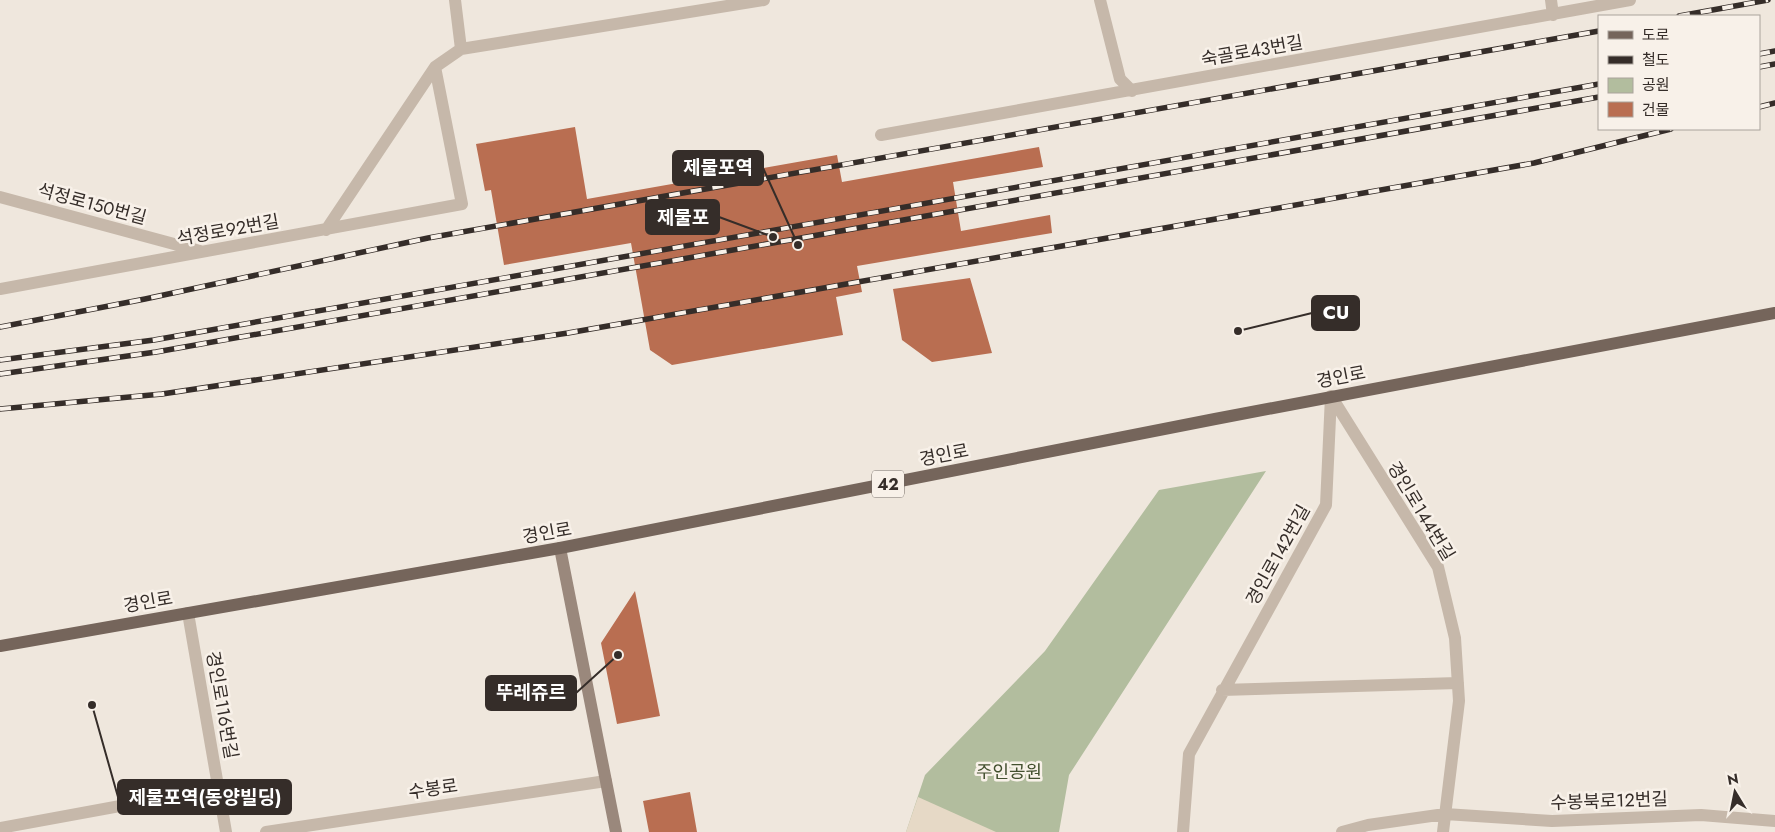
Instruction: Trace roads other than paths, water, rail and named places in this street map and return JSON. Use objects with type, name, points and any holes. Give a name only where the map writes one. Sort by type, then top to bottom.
[{"type":"main road","name":"경인로","points":[[0,646],[560,548],[1331,396],[1775,313]]},
{"type":"street","points":[[560,548],[616,832]]},
{"type":"lane","points":[[454,0],[461,49]]},
{"type":"lane","points":[[326,230],[435,66],[461,49],[764,0]]},
{"type":"lane","points":[[1100,0],[1120,80],[1132,91]]},
{"type":"lane","points":[[1551,0],[1553,15]]},
{"type":"lane","name":"숙골로43번길","points":[[881,135],[1630,0]]},
{"type":"lane","name":"석정로92번길","points":[[0,289],[462,204],[435,66]]},
{"type":"lane","name":"석정로150번길","points":[[0,197],[204,252]]},
{"type":"lane","name":"경인로144번길","points":[[1331,396],[1438,567],[1455,638],[1459,701],[1443,832]]},
{"type":"lane","name":"경인로142번길","points":[[1183,832],[1188,754],[1326,505],[1331,396]]},
{"type":"lane","name":"경인로116번길","points":[[188,613],[226,832]]},
{"type":"lane","points":[[1222,690],[1458,683]]},
{"type":"lane","name":"수봉로","points":[[266,832],[606,782]]},
{"type":"lane","points":[[0,828],[218,788]]},
{"type":"lane","points":[[1342,832],[1445,814]]},
{"type":"lane","name":"수봉북로12번길","points":[[1445,814],[1552,821],[1701,816],[1775,821]]},
{"type":"railway","points":[[1685,15],[1768,0]]},
{"type":"railway","points":[[0,327],[145,299],[428,238],[1598,31]]},
{"type":"railway","points":[[1760,54],[1775,51]]},
{"type":"railway","points":[[1760,67],[1775,64]]},
{"type":"railway","points":[[0,360],[154,340],[1598,84]]},
{"type":"railway","points":[[0,374],[156,352],[1598,97]]},
{"type":"railway","points":[[1760,107],[1775,103]]},
{"type":"railway","points":[[0,409],[162,394],[568,333],[1534,163],[1667,130]]},
{"type":"place","name":"제물포","points":[[773,237]]},
{"type":"place","name":"제물포역","points":[[798,245]]},
{"type":"place","name":"CU","points":[[1238,331]]},
{"type":"place","name":"뚜레쥬르","points":[[618,655]]},
{"type":"place","name":"제물포역(동양빌딩)","points":[[92,705]]},
{"type":"park label","name":"주인공원","points":[[1009,772]]}]
